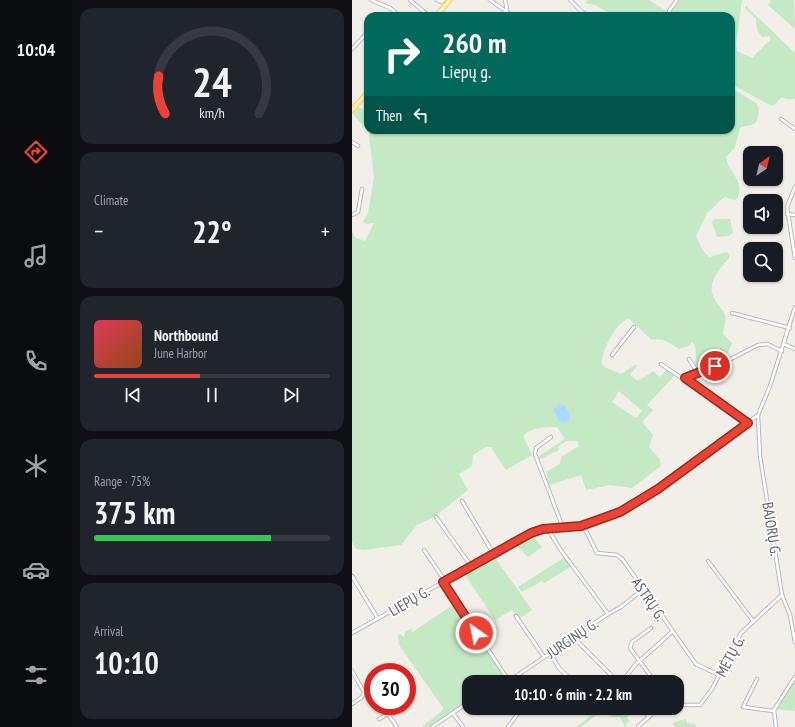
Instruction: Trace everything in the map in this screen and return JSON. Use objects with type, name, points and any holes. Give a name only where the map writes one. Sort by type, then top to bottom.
[{"type":"main road","points":[[439,12],[447,0]]},
{"type":"main road","points":[[352,110],[364,96]]},
{"type":"street","points":[[371,0],[390,8],[395,12]]},
{"type":"street","points":[[410,0],[424,12]]},
{"type":"street","points":[[437,0],[441,2],[447,0]]},
{"type":"street","points":[[490,0],[506,11]]},
{"type":"street","points":[[505,0],[506,11]]},
{"type":"street","points":[[570,0],[582,12]]},
{"type":"street","points":[[669,12],[677,0]]},
{"type":"street","points":[[352,49],[364,36]]},
{"type":"street","points":[[781,119],[795,129]]},
{"type":"street","points":[[352,142],[358,146]]},
{"type":"street","points":[[795,186],[787,204],[787,214],[792,234],[795,258]]},
{"type":"street","points":[[352,215],[358,212],[362,189]]},
{"type":"street","points":[[787,214],[795,215]]},
{"type":"street","points":[[758,415],[793,322],[795,307]]},
{"type":"street","points":[[732,313],[790,328]]},
{"type":"street","points":[[612,355],[634,327]]},
{"type":"street","points":[[685,378],[758,345],[767,344],[782,351]]},
{"type":"street","points":[[784,344],[795,349]]},
{"type":"street","points":[[689,359],[698,373]]},
{"type":"street","points":[[660,364],[680,377],[685,378],[748,423]]},
{"type":"street","name":"LIEPŲ G.","points":[[352,633],[531,533],[548,529],[583,525],[620,512],[658,489],[758,415]]},
{"type":"street","name":"BAJORŲ G.","points":[[758,415],[760,456],[782,595],[790,615],[795,642]]},
{"type":"street","points":[[551,437],[537,446],[535,454],[563,528]]},
{"type":"street","points":[[462,501],[493,553]]},
{"type":"street","points":[[436,517],[471,566]]},
{"type":"street","name":"ASTRŲ G.","points":[[583,525],[597,553],[620,557],[696,664],[719,675]]},
{"type":"street","name":"JURGINŲ G.","points":[[518,675],[608,614],[560,549],[548,529]]},
{"type":"street","points":[[424,550],[505,675]]},
{"type":"street","points":[[708,561],[753,621]]},
{"type":"street","points":[[352,576],[378,619]]},
{"type":"street","points":[[608,614],[621,607],[642,590]]},
{"type":"street","name":"MĖTŲ G.","points":[[684,705],[700,705],[719,675],[735,642],[753,621],[782,595]]},
{"type":"street","points":[[516,616],[544,657]]},
{"type":"street","points":[[650,675],[631,650],[631,645],[651,628]]},
{"type":"street","points":[[628,675],[639,661],[672,632]]},
{"type":"street","points":[[573,637],[612,675]]},
{"type":"street","points":[[550,653],[559,668],[566,675]]},
{"type":"street","points":[[352,671],[364,692],[362,697],[352,704]]},
{"type":"street","points":[[776,727],[774,711],[783,693],[795,677]]},
{"type":"street","points":[[756,679],[743,707],[774,711]]},
{"type":"street","points":[[432,727],[462,707]]},
{"type":"street","points":[[453,713],[462,727]]},
{"type":"street","points":[[379,718],[388,714],[397,727]]},
{"type":"street","points":[[508,727],[517,715]]},
{"type":"street","points":[[638,727],[652,715]]},
{"type":"green space","points":[[588,0],[649,0],[668,12],[608,12],[595,5],[585,3]]},
{"type":"green space","points":[[680,0],[742,0],[736,45],[737,51],[752,58],[771,39],[769,36],[762,37],[760,35],[757,29],[756,19],[745,8],[746,6],[795,53],[795,99],[786,99],[782,97],[773,106],[735,86],[735,12],[668,12],[671,11]]},
{"type":"green space","points":[[771,0],[794,0],[795,29],[768,5]]},
{"type":"green space","points":[[735,90],[756,103],[758,106],[758,119],[755,123],[740,128],[735,147],[726,157],[727,163],[738,182],[739,192],[737,199],[723,198],[707,213],[696,236],[703,251],[709,257],[727,252],[729,255],[729,258],[721,267],[712,283],[712,294],[725,316],[723,334],[732,343],[727,354],[716,364],[700,372],[697,368],[695,360],[695,345],[692,342],[689,346],[679,349],[664,340],[651,339],[629,319],[619,325],[614,331],[602,359],[602,364],[606,368],[621,374],[635,365],[637,366],[630,375],[638,381],[653,371],[660,377],[667,369],[675,375],[647,405],[653,410],[642,422],[653,435],[649,447],[659,458],[661,466],[632,488],[610,485],[586,490],[581,475],[549,485],[546,472],[560,464],[561,457],[579,446],[578,441],[566,441],[558,447],[559,450],[538,460],[539,456],[565,439],[557,427],[534,429],[523,436],[532,455],[506,470],[491,447],[486,447],[473,455],[472,466],[459,474],[468,490],[434,517],[417,525],[401,545],[363,550],[356,549],[352,542],[352,232],[356,238],[365,241],[374,223],[366,224],[363,221],[368,213],[374,177],[369,135],[735,134]],"holes":[[[619,391],[642,411],[636,418],[612,402]]]},
{"type":"green space","points":[[357,107],[363,109],[364,127],[352,113]]},
{"type":"green space","points":[[714,219],[730,219],[733,233],[728,236],[717,237],[712,222]]},
{"type":"green space","points":[[532,534],[542,547],[528,557],[514,543]]},
{"type":"green space","points":[[493,555],[532,610],[519,619],[512,610],[495,620],[463,572]]},
{"type":"green space","points":[[565,557],[572,566],[544,583],[542,581],[522,592],[518,587]]},
{"type":"green space","points":[[456,603],[504,675],[462,675],[462,706],[430,727],[422,727],[444,709],[416,669],[416,663],[412,663],[399,645],[398,636],[400,634],[404,637],[405,632],[413,628],[411,633]]},
{"type":"green space","points":[[795,679],[795,711],[775,709]]},
{"type":"green space","points":[[592,715],[596,715],[581,727],[577,727]]},
{"type":"green space","points":[[610,715],[629,715],[627,718],[630,721],[625,724],[627,727],[625,727],[620,717],[612,717]]},
{"type":"green space","points":[[686,719],[687,723],[695,724],[696,727],[675,727],[672,723]]},
{"type":"water","points":[[559,404],[565,406],[570,415],[570,419],[564,424],[559,421],[553,410]]},
{"type":"route","points":[[476,633],[443,582],[536,531],[543,529],[581,526],[620,512],[658,489],[748,423],[702,392],[685,378],[715,366]]}]
